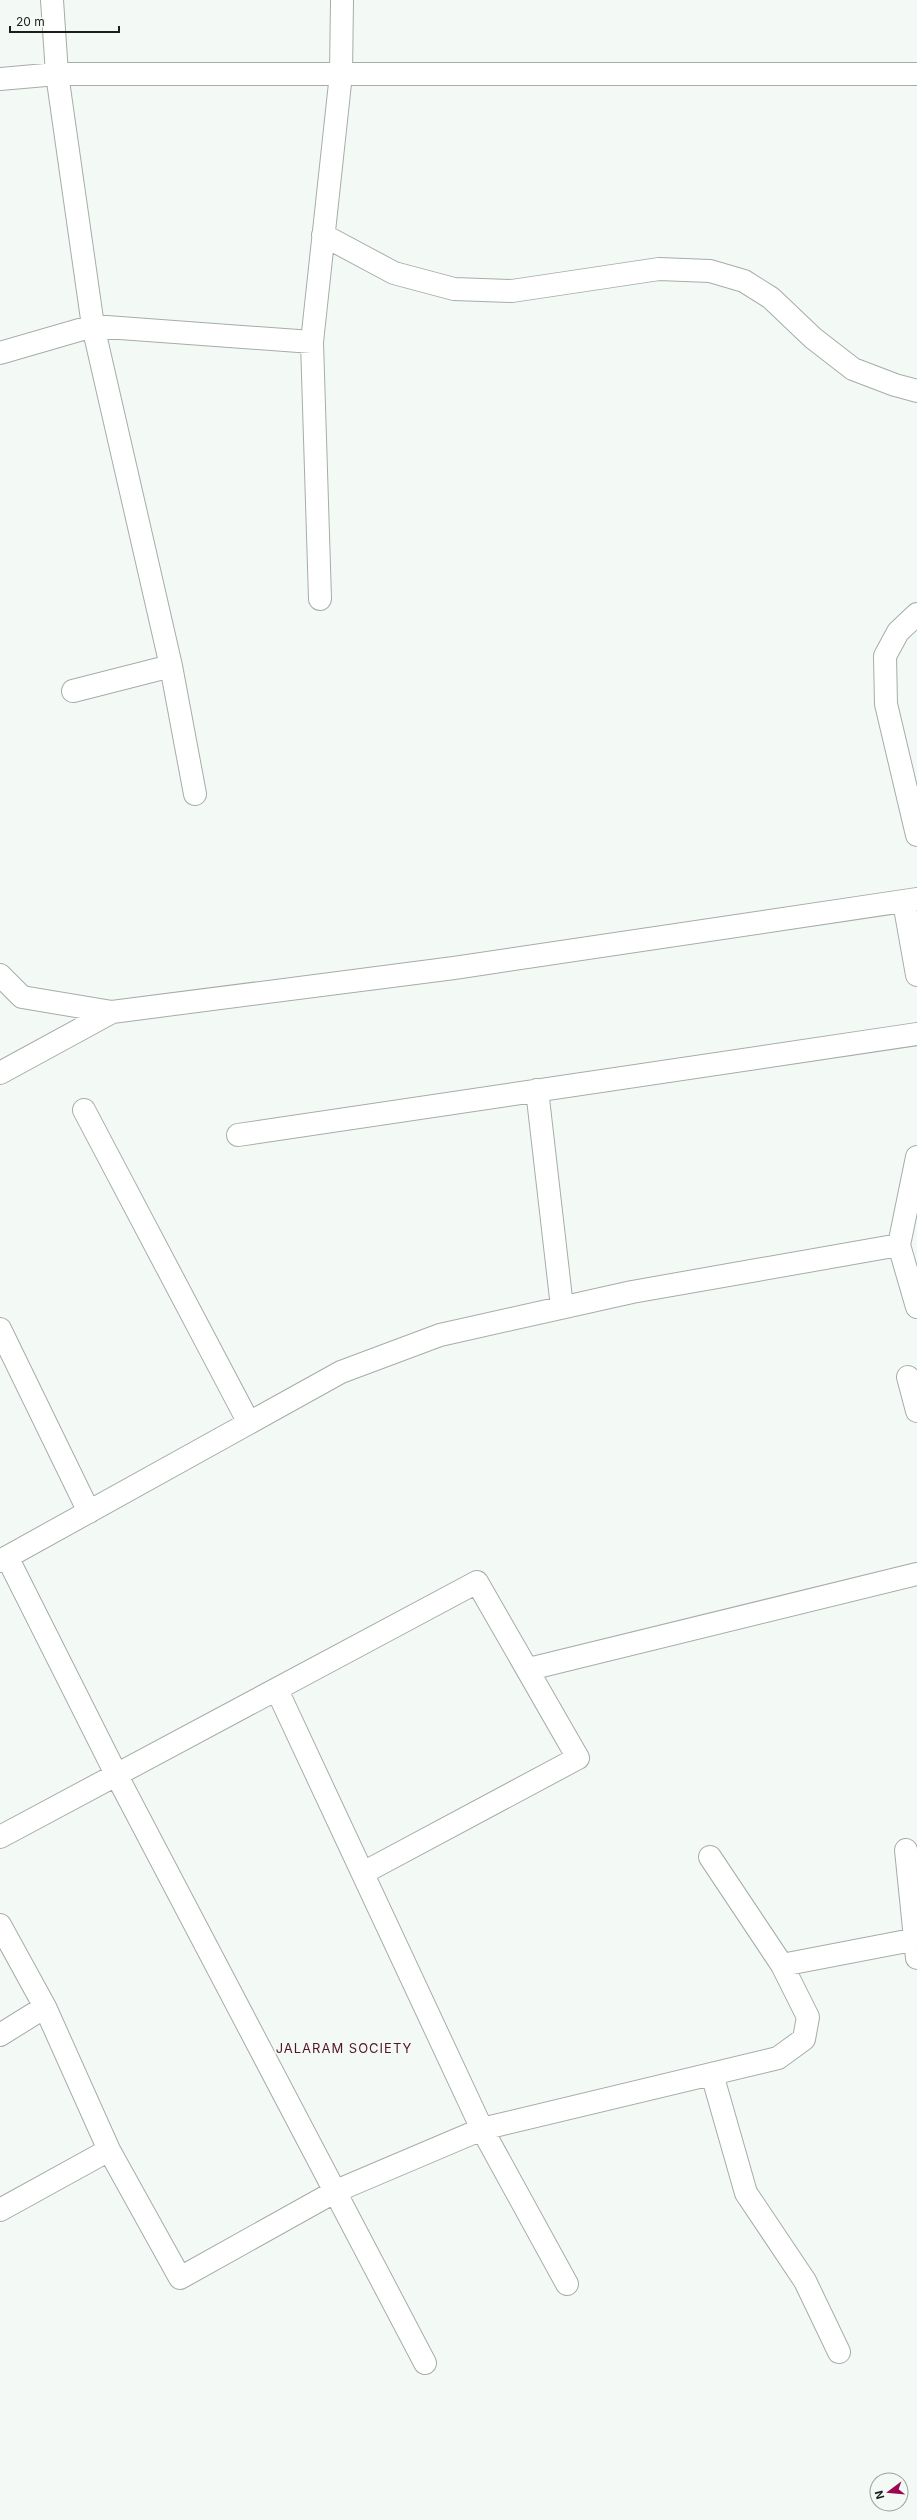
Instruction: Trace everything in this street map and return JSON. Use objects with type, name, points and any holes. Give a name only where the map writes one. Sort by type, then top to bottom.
[{"type":"street","points":[[52,0],[58,74],[93,326],[171,666],[195,794]]},
{"type":"street","points":[[320,598],[312,342],[341,74],[342,0]]},
{"type":"street","points":[[0,79],[58,74],[917,74]]},
{"type":"street","points":[[323,235],[394,273],[454,289],[512,291],[659,269],[710,270],[744,281],[771,298],[813,338],[853,369],[895,385],[917,391]]},
{"type":"street","points":[[0,353],[93,326],[312,342]]},
{"type":"street","points":[[917,614],[898,632],[885,656],[886,704],[917,835]]},
{"type":"street","points":[[73,691],[171,666]]},
{"type":"street","points":[[0,975],[22,997],[112,1012],[454,968],[910,900],[917,975]]},
{"type":"street","points":[[0,1073],[112,1012]]},
{"type":"street","points":[[238,1135],[917,1034]]},
{"type":"street","points":[[537,1090],[562,1307]]},
{"type":"street","points":[[84,1110],[249,1423]]},
{"type":"street","points":[[917,1157],[898,1245],[917,1307]]},
{"type":"street","points":[[424,2363],[336,2191],[3,1559],[341,1372],[440,1335],[632,1292],[898,1245]]},
{"type":"street","points":[[0,1329],[89,1512]]},
{"type":"street","points":[[908,1377],[917,1411]]},
{"type":"street","points":[[529,1669],[917,1574]]},
{"type":"street","points":[[0,1837],[117,1776],[477,1582],[529,1669],[578,1758],[363,1873]]},
{"type":"street","points":[[277,1690],[482,2129],[567,2284]]},
{"type":"street","points":[[782,1966],[916,1945],[906,1850]]},
{"type":"street","points":[[0,1925],[44,2008],[109,2150],[180,2278],[336,2191],[482,2129],[778,2058],[804,2038],[808,2017],[782,1966],[710,1857]]},
{"type":"street","points":[[0,2035],[44,2008]]},
{"type":"street","points":[[712,2074],[746,2193],[805,2281],[839,2352]]},
{"type":"street","points":[[0,2210],[109,2150]]},
{"type":"district","name":"JALARAM SOCIETY","points":[[344,2048]]}]
